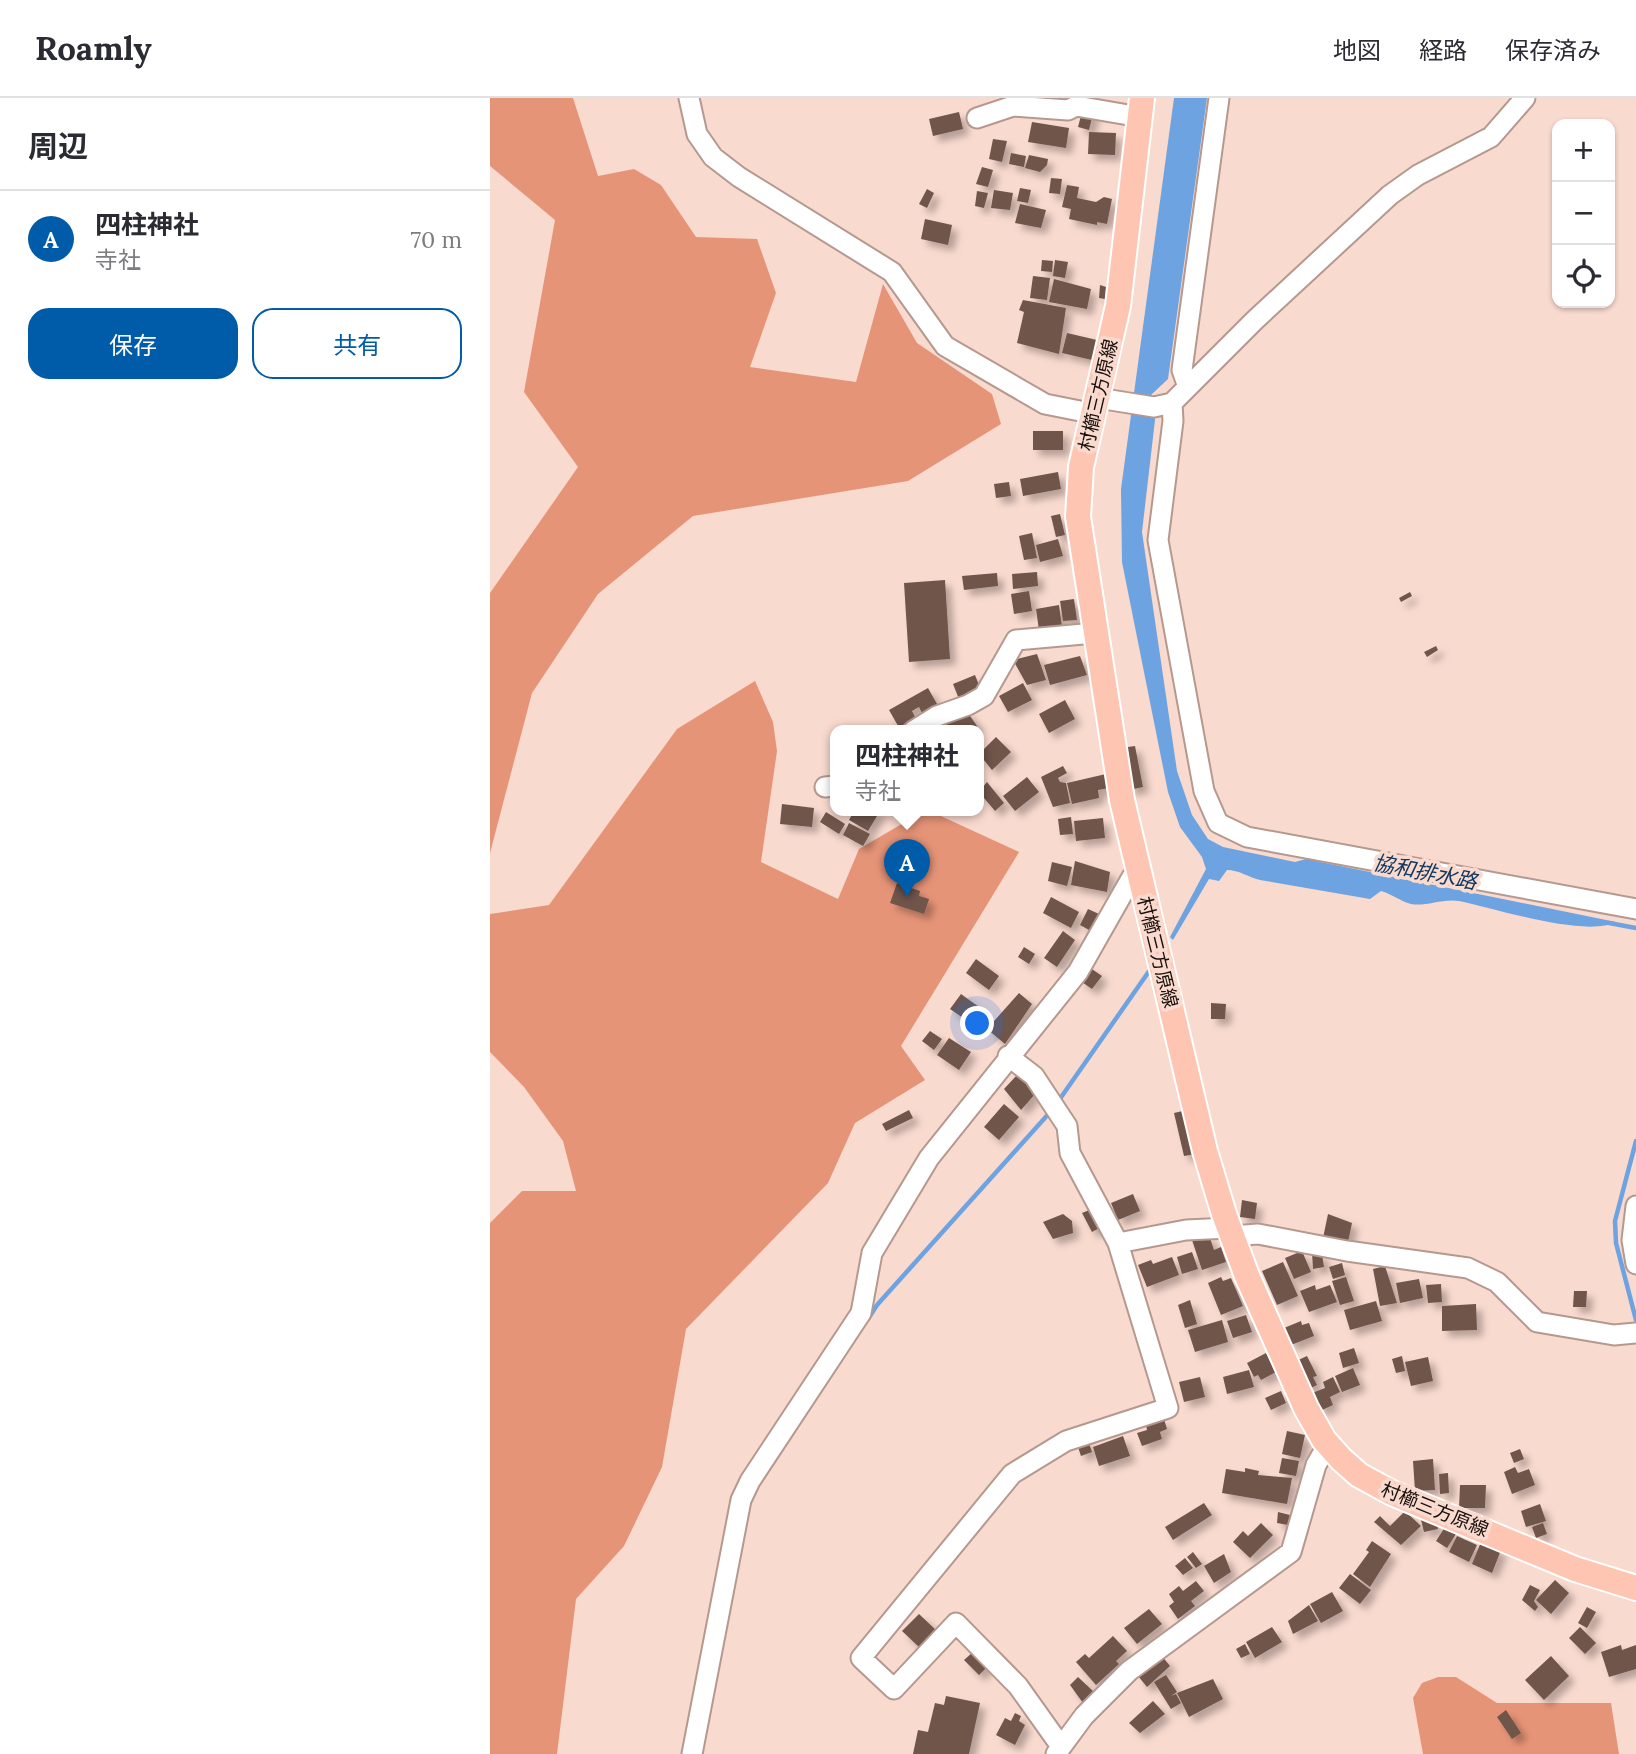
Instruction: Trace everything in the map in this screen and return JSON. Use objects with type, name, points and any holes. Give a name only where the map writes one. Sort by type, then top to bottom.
[{"type":"main road","name":"村櫛三方原線","points":[[1141,108],[1118,306],[1101,404],[1081,467],[1078,505],[1117,773],[1205,1151],[1230,1232],[1306,1408],[1328,1444],[1359,1475],[1392,1493],[1575,1569],[1636,1588]]},
{"type":"street","points":[[689,98],[697,134],[713,157],[739,177],[892,272],[945,346],[1045,404],[1163,405],[1188,387],[1255,320],[1390,195],[1418,175],[1491,137],[1525,98]]},
{"type":"street","points":[[1188,387],[1182,370],[1219,98]]},
{"type":"street","points":[[977,118],[1013,106],[1068,110],[1076,106],[1141,108]]},
{"type":"street","points":[[1163,405],[1172,421],[1158,540],[1204,791],[1218,823],[1247,837],[1636,909]]},
{"type":"street","points":[[923,725],[984,696],[1016,640],[1095,633]]},
{"type":"street","points":[[692,1754],[741,1500],[750,1481],[861,1313],[872,1253],[921,1169],[1008,1056],[1078,972],[1132,877],[1139,874]]},
{"type":"street","points":[[1008,1056],[1034,1076],[1067,1126],[1070,1153],[1118,1243],[1168,1408],[1066,1441],[1012,1474],[861,1658],[894,1689],[956,1623],[1018,1686],[1058,1750],[1129,1671],[1173,1636],[1279,1564],[1291,1552],[1316,1465],[1328,1444]]},
{"type":"street","points":[[1636,1206],[1632,1240],[1636,1264]]},
{"type":"street","points":[[1118,1243],[1186,1230],[1230,1232],[1258,1234],[1347,1251],[1468,1268],[1497,1282],[1538,1322],[1614,1335],[1635,1333]]},
{"type":"shaded area","points":[[490,98],[573,98],[598,176],[634,169],[661,185],[696,237],[757,239],[776,293],[750,367],[856,382],[883,284],[917,343],[992,394],[1001,424],[908,481],[693,516],[598,594],[532,693],[490,853],[490,593],[578,467],[524,392],[555,220],[490,166]]},
{"type":"shaded area","points":[[755,681],[773,722],[777,751],[761,862],[838,899],[859,849],[915,816],[941,816],[1019,852],[901,1046],[925,1080],[855,1123],[828,1183],[686,1329],[662,1467],[624,1546],[576,1599],[557,1754],[490,1754],[490,1223],[522,1191],[576,1191],[563,1141],[524,1087],[490,1052],[490,914],[549,905],[677,729]]},
{"type":"shaded area","points":[[1438,1677],[1456,1677],[1497,1703],[1611,1703],[1619,1754],[1423,1754],[1413,1698],[1422,1683]]},
{"type":"water","points":[[1174,98],[1207,98],[1168,379],[1151,395],[1155,420],[1142,532],[1177,771],[1192,815],[1208,839],[1223,847],[1295,862],[1306,859],[1616,922],[1602,926],[1562,924],[1459,901],[1411,904],[1381,891],[1370,899],[1260,880],[1227,870],[1219,881],[1209,879],[1173,940],[1170,937],[1206,869],[1202,857],[1180,827],[1168,792],[1122,562],[1121,489]]},
{"type":"building","points":[[1083,108],[1094,110],[1089,130],[1078,127]]},
{"type":"building","points":[[959,112],[963,129],[933,136],[929,119]]},
{"type":"building","points":[[1032,122],[1069,128],[1066,148],[1028,142]]},
{"type":"building","points":[[1089,132],[1116,133],[1115,155],[1088,154]]},
{"type":"building","points":[[993,139],[1007,141],[1002,162],[989,159]]},
{"type":"building","points":[[1011,153],[1026,156],[1024,167],[1009,164]]},
{"type":"building","points":[[1029,155],[1048,159],[1047,165],[1040,172],[1025,168]]},
{"type":"building","points":[[982,167],[993,170],[988,187],[976,184]]},
{"type":"building","points":[[1051,178],[1062,179],[1060,194],[1049,193]]},
{"type":"building","points":[[1067,185],[1079,187],[1077,198],[1096,202],[1104,197],[1112,199],[1107,224],[1097,222],[1097,225],[1069,219],[1071,209],[1062,207]]},
{"type":"building","points":[[1020,188],[1031,190],[1028,203],[1017,201]]},
{"type":"building","points":[[927,189],[934,193],[927,208],[919,204]]},
{"type":"building","points":[[994,190],[1013,193],[1010,210],[991,208]]},
{"type":"building","points":[[977,191],[988,193],[984,208],[975,206]]},
{"type":"building","points":[[1020,204],[1046,210],[1041,228],[1015,223]]},
{"type":"building","points":[[925,219],[952,225],[948,245],[921,239]]},
{"type":"building","points":[[1042,260],[1053,261],[1052,272],[1041,271]]},
{"type":"building","points":[[1055,260],[1068,262],[1065,278],[1053,276]]},
{"type":"building","points":[[1033,276],[1050,278],[1047,300],[1030,298]]},
{"type":"building","points":[[1054,279],[1091,289],[1087,309],[1049,302]]},
{"type":"building","points":[[1100,285],[1106,287],[1105,299],[1099,298]]},
{"type":"building","points":[[1023,300],[1066,308],[1059,354],[1017,343],[1024,312],[1019,310]]},
{"type":"building","points":[[1067,333],[1097,340],[1092,360],[1062,353]]},
{"type":"building","points":[[1033,431],[1063,431],[1063,450],[1033,450]]},
{"type":"building","points":[[1058,472],[1061,489],[1023,496],[1020,479]]},
{"type":"building","points":[[1009,482],[1011,496],[996,498],[994,484]]},
{"type":"building","points":[[1060,514],[1065,535],[1056,537],[1051,516]]},
{"type":"building","points":[[1032,533],[1037,558],[1024,560],[1019,536]]},
{"type":"building","points":[[1058,539],[1063,556],[1040,562],[1036,545]]},
{"type":"building","points":[[1037,572],[1038,586],[1013,589],[1012,574]]},
{"type":"building","points":[[997,573],[998,586],[964,590],[962,576]]},
{"type":"building","points":[[945,580],[950,659],[909,662],[904,583]]},
{"type":"building","points":[[1029,591],[1032,611],[1014,614],[1011,594]]},
{"type":"building","points":[[1410,592],[1412,596],[1401,602],[1399,598]]},
{"type":"building","points":[[1074,599],[1077,620],[1063,621],[1060,601]]},
{"type":"building","points":[[1059,605],[1062,627],[1039,630],[1036,609]]},
{"type":"building","points":[[1436,646],[1438,650],[1427,657],[1424,652]]},
{"type":"building","points":[[1037,654],[1046,680],[1027,685],[1013,660]]},
{"type":"building","points":[[1080,656],[1087,675],[1050,685],[1044,665]]},
{"type":"building","points":[[975,675],[981,690],[959,699],[953,684]]},
{"type":"building","points":[[1023,683],[1032,700],[1008,712],[999,696]]},
{"type":"building","points":[[928,688],[937,704],[922,713],[919,707],[912,711],[916,719],[912,725],[898,725],[889,710]]},
{"type":"building","points":[[1065,700],[1075,719],[1049,733],[1039,714]]},
{"type":"building","points":[[966,710],[976,725],[946,725]]},
{"type":"building","points":[[996,737],[1011,752],[992,770],[984,760],[984,749]]},
{"type":"building","points":[[1135,746],[1143,787],[1129,790],[1121,748]]},
{"type":"building","points":[[1063,766],[1067,773],[1058,778],[1060,782],[1066,783],[1070,803],[1053,807],[1041,777]]},
{"type":"building","points":[[1106,774],[1109,788],[1098,790],[1099,798],[1072,804],[1067,783]]},
{"type":"building","points":[[1027,777],[1039,792],[1015,811],[1003,796]]},
{"type":"building","points":[[987,782],[1004,803],[995,811],[984,798],[984,786]]},
{"type":"building","points":[[782,804],[814,808],[812,827],[780,824]]},
{"type":"building","points":[[826,812],[845,824],[839,834],[820,822]]},
{"type":"building","points":[[851,816],[877,816],[868,831],[849,820]]},
{"type":"building","points":[[1071,817],[1073,834],[1060,835],[1058,819]]},
{"type":"building","points":[[1103,818],[1105,838],[1076,841],[1074,821]]},
{"type":"building","points":[[849,823],[870,834],[863,846],[843,835]]},
{"type":"building","points":[[1075,861],[1110,872],[1107,892],[1071,885]]},
{"type":"building","points":[[1052,862],[1072,867],[1067,886],[1048,881]]},
{"type":"building","points":[[897,883],[920,891],[919,896],[929,899],[924,914],[890,903]]},
{"type":"building","points":[[1051,897],[1079,912],[1071,928],[1043,913]]},
{"type":"building","points":[[1088,909],[1099,914],[1091,931],[1080,925]]},
{"type":"building","points":[[1063,931],[1075,940],[1057,967],[1044,958]]},
{"type":"building","points":[[1024,947],[1035,954],[1029,964],[1018,957]]},
{"type":"building","points":[[976,959],[999,976],[989,990],[966,973]]},
{"type":"building","points":[[1089,967],[1102,976],[1092,989],[1079,980]]},
{"type":"building","points":[[1019,993],[1032,1004],[1005,1044],[987,1029]]},
{"type":"building","points":[[961,994],[979,1007],[969,1022],[950,1009]]},
{"type":"building","points":[[1211,1003],[1226,1004],[1225,1019],[1211,1019]]},
{"type":"building","points":[[930,1031],[942,1039],[934,1050],[922,1041]]},
{"type":"building","points":[[949,1038],[971,1052],[959,1070],[937,1055]]},
{"type":"building","points":[[1017,1075],[1036,1093],[1021,1110],[1004,1089]]},
{"type":"building","points":[[1004,1104],[1019,1117],[999,1140],[984,1127]]},
{"type":"building","points":[[909,1110],[913,1118],[886,1131],[882,1124]]},
{"type":"building","points":[[1187,1110],[1196,1154],[1184,1156],[1174,1113]]},
{"type":"building","points":[[1133,1194],[1140,1211],[1118,1220],[1111,1203]]},
{"type":"building","points":[[1242,1200],[1257,1203],[1255,1219],[1240,1217]]},
{"type":"building","points":[[1094,1208],[1103,1226],[1092,1232],[1082,1213]]},
{"type":"building","points":[[1063,1214],[1072,1221],[1073,1233],[1053,1239],[1043,1222]]},
{"type":"building","points":[[1328,1214],[1352,1223],[1348,1242],[1323,1238]]},
{"type":"building","points":[[1209,1235],[1214,1250],[1221,1247],[1226,1262],[1202,1270],[1192,1240]]},
{"type":"building","points":[[1302,1251],[1311,1272],[1294,1279],[1285,1258]]},
{"type":"building","points":[[1192,1252],[1198,1269],[1182,1274],[1177,1257]]},
{"type":"building","points":[[1312,1253],[1322,1254],[1324,1267],[1313,1269]]},
{"type":"building","points":[[1172,1257],[1179,1275],[1147,1287],[1138,1265],[1151,1260],[1153,1264]]},
{"type":"building","points":[[1283,1262],[1298,1296],[1277,1305],[1262,1271]]},
{"type":"building","points":[[1342,1263],[1345,1275],[1333,1279],[1329,1267]]},
{"type":"building","points":[[1385,1266],[1397,1303],[1380,1306],[1373,1269]]},
{"type":"building","points":[[1221,1277],[1223,1281],[1231,1278],[1243,1306],[1221,1315],[1208,1283]]},
{"type":"building","points":[[1346,1277],[1354,1301],[1340,1305],[1332,1281]]},
{"type":"building","points":[[1419,1279],[1423,1298],[1400,1303],[1396,1283]]},
{"type":"building","points":[[1441,1284],[1442,1302],[1428,1303],[1426,1285]]},
{"type":"building","points":[[1315,1285],[1316,1290],[1330,1285],[1337,1302],[1309,1312],[1300,1291]]},
{"type":"building","points":[[1574,1291],[1587,1291],[1586,1307],[1573,1307]]},
{"type":"building","points":[[1190,1300],[1197,1324],[1185,1328],[1178,1305]]},
{"type":"building","points":[[1376,1301],[1382,1321],[1350,1330],[1344,1310]]},
{"type":"building","points":[[1476,1304],[1477,1330],[1442,1331],[1442,1306]]},
{"type":"building","points":[[1246,1315],[1252,1332],[1233,1338],[1227,1321]]},
{"type":"building","points":[[1222,1320],[1228,1342],[1195,1352],[1188,1330]]},
{"type":"building","points":[[1301,1321],[1302,1325],[1309,1323],[1314,1336],[1291,1345],[1284,1328]]},
{"type":"building","points":[[1354,1348],[1359,1363],[1343,1368],[1339,1353]]},
{"type":"building","points":[[1266,1353],[1276,1372],[1261,1380],[1258,1375],[1254,1377],[1247,1363]]},
{"type":"building","points":[[1307,1356],[1317,1376],[1313,1377],[1317,1385],[1307,1390],[1294,1362]]},
{"type":"building","points":[[1402,1356],[1405,1371],[1396,1373],[1392,1359]]},
{"type":"building","points":[[1428,1357],[1433,1381],[1411,1386],[1405,1362]]},
{"type":"building","points":[[1353,1368],[1360,1385],[1342,1392],[1335,1376]]},
{"type":"building","points":[[1249,1370],[1254,1387],[1227,1394],[1223,1377]]},
{"type":"building","points":[[1200,1377],[1205,1397],[1184,1402],[1179,1382]]},
{"type":"building","points":[[1333,1377],[1340,1392],[1330,1397],[1333,1405],[1320,1411],[1312,1393],[1325,1388],[1323,1382]]},
{"type":"building","points":[[1281,1391],[1286,1403],[1271,1410],[1265,1398]]},
{"type":"building","points":[[1164,1419],[1167,1429],[1160,1432],[1162,1439],[1142,1446],[1137,1433],[1147,1430],[1146,1425]]},
{"type":"building","points":[[1287,1431],[1305,1435],[1300,1458],[1282,1454]]},
{"type":"building","points":[[1123,1436],[1130,1456],[1099,1466],[1093,1447]]},
{"type":"building","points":[[1088,1440],[1092,1452],[1081,1456],[1077,1444]]},
{"type":"building","points":[[1520,1449],[1524,1459],[1514,1463],[1510,1453]]},
{"type":"building","points":[[1282,1458],[1299,1461],[1296,1476],[1279,1473]]},
{"type":"building","points":[[1433,1459],[1435,1490],[1415,1491],[1413,1461]]},
{"type":"building","points":[[1515,1467],[1518,1473],[1529,1469],[1535,1485],[1512,1494],[1504,1472]]},
{"type":"building","points":[[1245,1468],[1259,1471],[1258,1475],[1292,1478],[1287,1504],[1222,1493],[1226,1469],[1245,1472]]},
{"type":"building","points":[[1448,1473],[1449,1493],[1440,1494],[1439,1474]]},
{"type":"building","points":[[1460,1485],[1486,1485],[1485,1508],[1459,1508]]},
{"type":"building","points":[[1204,1503],[1212,1515],[1173,1540],[1165,1527]]},
{"type":"building","points":[[1540,1504],[1546,1521],[1526,1527],[1521,1511]]},
{"type":"building","points":[[1405,1511],[1421,1526],[1401,1545],[1374,1522],[1380,1516],[1390,1526]]},
{"type":"building","points":[[1278,1512],[1290,1515],[1288,1525],[1277,1523]]},
{"type":"building","points":[[1424,1518],[1437,1522],[1438,1529],[1424,1532],[1421,1520]]},
{"type":"building","points":[[1261,1523],[1273,1535],[1250,1558],[1233,1542],[1243,1531],[1248,1536]]},
{"type":"building","points":[[1543,1523],[1547,1534],[1536,1538],[1532,1527]]},
{"type":"building","points":[[1445,1527],[1456,1534],[1447,1548],[1436,1541]]},
{"type":"building","points":[[1457,1536],[1477,1545],[1469,1562],[1449,1552]]},
{"type":"building","points":[[1372,1541],[1391,1554],[1370,1587],[1353,1574],[1369,1552],[1366,1550]]},
{"type":"building","points":[[1481,1542],[1501,1550],[1492,1573],[1472,1564]]},
{"type":"building","points":[[1193,1552],[1202,1564],[1196,1568],[1187,1557]]},
{"type":"building","points":[[1224,1554],[1231,1572],[1214,1583],[1204,1566]]},
{"type":"building","points":[[1185,1558],[1193,1568],[1183,1575],[1175,1566]]},
{"type":"building","points":[[1350,1574],[1371,1590],[1360,1604],[1339,1588]]},
{"type":"building","points":[[1555,1580],[1569,1593],[1551,1614],[1536,1600]]},
{"type":"building","points":[[1196,1581],[1204,1591],[1191,1601],[1195,1606],[1178,1619],[1169,1606],[1174,1602],[1169,1594],[1179,1586],[1183,1591]]},
{"type":"building","points":[[1530,1585],[1540,1590],[1534,1601],[1538,1607],[1535,1611],[1522,1600]]},
{"type":"building","points":[[1332,1592],[1343,1611],[1321,1623],[1310,1604]]},
{"type":"building","points":[[1309,1605],[1318,1621],[1293,1634],[1288,1621]]},
{"type":"building","points":[[1587,1607],[1596,1612],[1587,1628],[1578,1623]]},
{"type":"building","points":[[1149,1609],[1162,1624],[1137,1644],[1124,1628]]},
{"type":"building","points":[[919,1614],[937,1631],[920,1648],[902,1631]]},
{"type":"building","points":[[1272,1627],[1282,1642],[1255,1658],[1246,1642]]},
{"type":"building","points":[[1580,1627],[1596,1643],[1585,1654],[1569,1638]]},
{"type":"building","points":[[1113,1636],[1127,1651],[1116,1661],[1119,1664],[1096,1685],[1076,1662],[1085,1654],[1089,1658]]},
{"type":"building","points":[[1245,1644],[1250,1654],[1241,1658],[1236,1649]]},
{"type":"building","points":[[1621,1645],[1622,1650],[1636,1645],[1636,1669],[1609,1677],[1601,1652]]},
{"type":"building","points":[[973,1652],[988,1666],[979,1675],[964,1660]]},
{"type":"building","points":[[1162,1656],[1170,1666],[1147,1687],[1138,1676]]},
{"type":"building","points":[[1551,1656],[1569,1676],[1544,1700],[1525,1680]]},
{"type":"building","points":[[1166,1675],[1177,1692],[1171,1696],[1176,1694],[1181,1703],[1171,1709],[1154,1682]]},
{"type":"building","points":[[1078,1677],[1094,1692],[1083,1703],[1070,1685]]},
{"type":"building","points":[[1213,1679],[1223,1699],[1189,1717],[1177,1693]]},
{"type":"building","points":[[946,1696],[980,1703],[969,1754],[913,1754],[918,1730],[928,1732],[935,1703],[944,1705]]},
{"type":"building","points":[[1153,1701],[1165,1714],[1140,1733],[1129,1723]]},
{"type":"building","points":[[1506,1710],[1521,1733],[1512,1739],[1497,1717]]},
{"type":"building","points":[[1015,1713],[1021,1716],[1019,1721],[1025,1725],[1015,1745],[996,1735],[1005,1718],[1011,1721]]},
{"type":"waterway","name":"協和排水路","points":[[1609,923],[1636,928]]},
{"type":"waterway","points":[[1057,1103],[1152,967]]},
{"type":"waterway","points":[[868,1319],[877,1305],[1052,1110]]},
{"type":"waterway","name":"協和排水路","points":[[1636,1141],[1615,1221],[1616,1243],[1636,1320]]},
{"type":"place","name":"四柱神社","points":[[907,897]]}]
